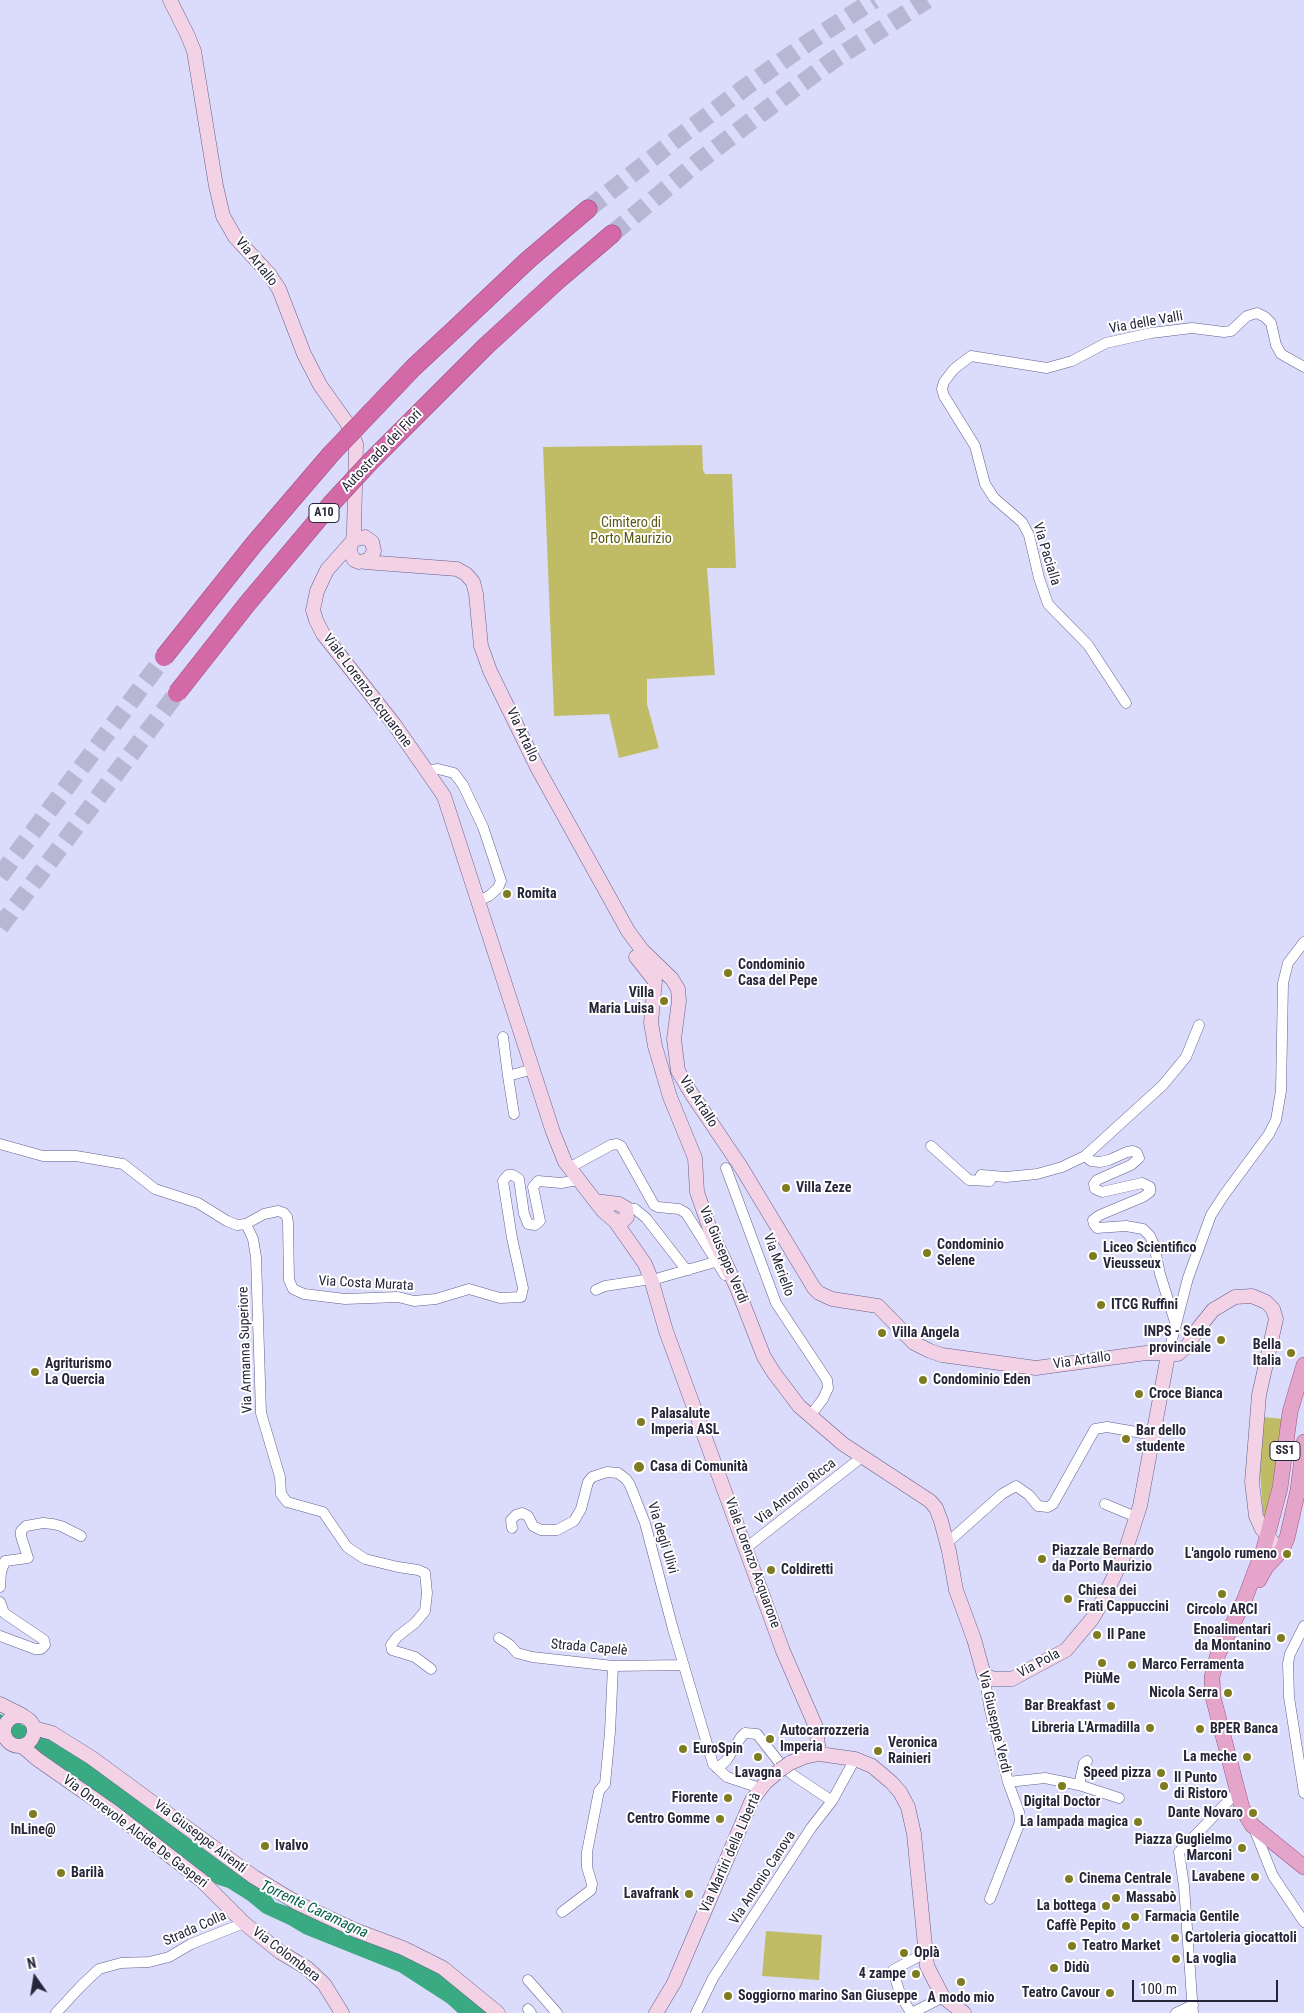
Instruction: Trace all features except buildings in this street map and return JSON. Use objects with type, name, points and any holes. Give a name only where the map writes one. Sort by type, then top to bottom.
[{"type":"highway","name":"A10","points":[[164,657],[254,544],[331,454],[414,367],[457,326],[528,260],[588,209]]},
{"type":"highway","name":"Autostrada dei Fiori","points":[[177,693],[247,604],[331,504],[370,462],[486,346],[612,234]]},
{"type":"main road","name":"SS1","points":[[1244,1602],[1266,1567],[1274,1544],[1273,1535],[1282,1496],[1290,1412],[1304,1365]]},
{"type":"main road","name":"SS1","points":[[1304,1442],[1295,1508],[1287,1538],[1274,1544],[1218,1654],[1212,1677],[1214,1697],[1242,1808],[1252,1825],[1304,1867]]},
{"type":"street","name":"Via Artallo","points":[[170,0],[194,51],[216,186],[224,216],[235,237],[269,274],[279,289],[304,354],[320,385],[347,423],[356,444],[354,516],[361,542],[373,554],[362,562]]},
{"type":"street","name":"Via delle Valli","points":[[944,382],[954,369],[971,356],[1047,368],[1072,361],[1106,343],[1151,333],[1192,328],[1224,332],[1231,331],[1247,316],[1257,313],[1265,316],[1271,323],[1276,345],[1281,354],[1304,367]]},
{"type":"street","name":"Via Pacialla","points":[[944,382],[942,389],[944,396],[976,446],[984,484],[994,498],[1022,522],[1029,535],[1039,578],[1048,604],[1088,645],[1126,703]]},
{"type":"street","name":"Via Artallo","points":[[361,542],[350,555],[362,562],[457,569],[466,574],[473,582],[481,646],[490,671],[537,767],[611,903],[635,941],[672,980],[678,989],[679,1001],[674,1039],[678,1071],[741,1167],[814,1288],[819,1293],[832,1299],[878,1306],[914,1343],[942,1355],[1036,1368],[1146,1353],[1168,1355]]},
{"type":"street","name":"Via Artallo","points":[[361,542],[404,564]]},
{"type":"street","name":"Viale Lorenzo Acquarone","points":[[361,542],[327,570],[317,590],[313,610],[323,634],[394,724],[444,796],[550,1123],[565,1162],[595,1201],[620,1214],[620,1231],[626,1235],[655,1278],[666,1331],[784,1651],[816,1727],[819,1754]]},
{"type":"street","points":[[323,579],[341,568],[362,562]]},
{"type":"street","points":[[426,772],[438,769],[454,773],[463,785],[483,827],[501,881],[498,888],[489,896],[478,901]]},
{"type":"street","name":"Via Giuseppe Verdi","points":[[611,903],[617,928],[630,949],[655,981],[651,1023],[655,1046],[670,1097],[693,1152],[697,1192],[711,1232],[742,1300],[764,1357],[798,1406],[843,1444],[930,1501],[939,1515],[947,1543],[952,1578],[974,1638],[984,1675],[990,1710],[1020,1822],[990,1899]]},
{"type":"street","points":[[1274,1544],[1256,1516],[1252,1482],[1259,1395],[1276,1319],[1273,1309],[1257,1297],[1235,1297],[1213,1310],[1196,1330],[1188,1345],[1178,1354],[1168,1355],[1188,1278],[1211,1215],[1269,1134],[1276,1120],[1281,1092],[1283,983],[1288,963],[1304,942]]},
{"type":"street","points":[[931,1146],[969,1180],[988,1181],[1037,1174],[1062,1167],[1085,1156],[1163,1085],[1186,1057],[1199,1025]]},
{"type":"street","points":[[503,1037],[514,1114]]},
{"type":"street","points":[[508,1076],[533,1070]]},
{"type":"street","points":[[0,1144],[43,1156],[76,1156],[123,1164],[155,1189],[198,1203],[237,1225],[246,1224]]},
{"type":"street","points":[[569,1168],[611,1145],[617,1144],[621,1146],[654,1205],[679,1209],[686,1214],[715,1262],[722,1269],[736,1295],[742,1300]]},
{"type":"street","points":[[1085,1156],[1090,1161],[1100,1162],[1127,1152],[1133,1151],[1137,1153],[1138,1158],[1131,1165],[1097,1180],[1094,1184],[1095,1189],[1102,1192],[1142,1183],[1150,1187],[1150,1192],[1093,1220],[1097,1228],[1126,1226],[1143,1230],[1150,1236],[1176,1326]]},
{"type":"street","name":"Via Meriello","points":[[726,1168],[776,1303],[828,1380],[828,1388],[823,1399],[810,1416]]},
{"type":"street","name":"Via Costa Murata","points":[[246,1224],[264,1214],[278,1211],[284,1213],[287,1217],[290,1280],[293,1289],[304,1294],[345,1299],[398,1297],[414,1301],[436,1299],[460,1290],[469,1289],[500,1298],[520,1297],[523,1288],[512,1238],[503,1181],[508,1175],[513,1175],[519,1179],[524,1214],[528,1224],[534,1225],[540,1221],[533,1188],[538,1181],[561,1183],[578,1180]]},
{"type":"street","points":[[981,1175],[1006,1177]]},
{"type":"street","points":[[620,1214],[646,1218],[684,1267],[689,1270]]},
{"type":"street","name":"Via Armanna Superiore","points":[[246,1224],[254,1239],[256,1257],[261,1413],[280,1477],[281,1494],[287,1502],[323,1512],[347,1547],[365,1559],[425,1573],[425,1611],[422,1617],[397,1637],[391,1645],[392,1650],[415,1657],[431,1669]]},
{"type":"street","points":[[596,1290],[605,1286],[689,1270],[715,1262]]},
{"type":"street","name":"Via Pola","points":[[984,1675],[994,1679],[1012,1678],[1066,1650],[1092,1619],[1102,1602],[1124,1556],[1145,1485],[1168,1355]]},
{"type":"street","points":[[947,1543],[1002,1494],[1016,1486],[1029,1495],[1038,1506],[1048,1507],[1053,1504],[1095,1429],[1106,1427],[1154,1435]]},
{"type":"street","name":"Via Antonio Ricca","points":[[746,1548],[862,1457]]},
{"type":"street","name":"Via degli Ulivi","points":[[512,1528],[510,1520],[516,1514],[522,1513],[528,1516],[533,1526],[541,1530],[558,1530],[574,1521],[581,1509],[588,1482],[592,1477],[607,1472],[618,1473],[626,1479],[630,1484],[645,1523],[684,1665],[716,1768]]},
{"type":"street","points":[[1105,1504],[1136,1517]]},
{"type":"street","points":[[0,1587],[1,1572],[5,1561],[28,1558],[21,1536],[21,1531],[26,1526],[43,1523],[53,1524],[62,1526],[81,1536]]},
{"type":"street","points":[[0,1602],[4,1613],[44,1640],[45,1645],[40,1649],[35,1649],[0,1636]]},
{"type":"street","points":[[1304,1626],[1290,1654],[1288,1663],[1289,1697],[1304,1793]]},
{"type":"street","name":"Strada Capelè","points":[[499,1638],[510,1645],[517,1653],[532,1657],[613,1666],[684,1665]]},
{"type":"street","points":[[562,1912],[591,1890],[592,1884],[587,1867],[587,1852],[599,1791],[605,1784],[613,1666]]},
{"type":"street","points":[[10,1711],[30,1720],[34,1728],[33,1737],[22,1746],[12,1744],[2,1736],[10,1711]]},
{"type":"street","name":"Via Giuseppe Airenti","points":[[34,1728],[68,1742],[115,1774],[254,1877],[297,1903],[355,1930],[403,1948],[443,1968],[498,2013]]},
{"type":"street","points":[[760,1788],[727,1777],[716,1768],[726,1761],[745,1733],[757,1734],[779,1762],[793,1775],[832,1801]]},
{"type":"street","name":"Via Onorevole Alcide De Gasperi","points":[[22,1746],[37,1759],[113,1812],[201,1880],[244,1924]]},
{"type":"street","name":"Via Martiri della Libertà","points":[[656,2013],[674,1983],[746,1814],[760,1788],[785,1767],[804,1757],[819,1754],[855,1759],[872,1766],[891,1782],[908,1807],[914,1834],[927,1966],[943,1996]]},
{"type":"street","name":"Via Antonio Canova","points":[[696,2013],[713,1978],[811,1828],[832,1801],[855,1759]]},
{"type":"street","points":[[1079,1785],[1084,1763],[1087,1761]]},
{"type":"street","points":[[1008,1782],[1045,1778],[1079,1785],[1119,1798]]},
{"type":"street","points":[[1176,2013],[1193,2009],[1184,1886],[1179,1852],[1238,1791]]},
{"type":"street","points":[[1252,1825],[1272,1876],[1304,1922]]},
{"type":"street","name":"Strada Colla","points":[[56,2013],[98,1969],[120,1963],[149,1962],[169,1957],[191,1944],[244,1924]]},
{"type":"street","name":"Via Colombera","points":[[244,1924],[280,1952],[307,1968],[324,1984],[342,2013]]},
{"type":"street","points":[[925,1953],[893,1970],[900,1994],[911,2013],[943,1996],[964,2013]]},
{"type":"street","points":[[528,1980],[557,2013]]},
{"type":"green space","name":"Cimitero di Porto Maurizio","points":[[702,445],[703,470],[705,474],[732,474],[736,568],[707,568],[715,675],[647,679],[647,704],[659,748],[619,758],[609,714],[554,716],[543,447]]},
{"type":"green space","points":[[1263,1417],[1283,1419],[1274,1479],[1265,1517],[1260,1470]]},
{"type":"green space","points":[[766,1931],[822,1935],[819,1980],[762,1976]]},
{"type":"shaded area","points":[[0,1714],[76,1751],[270,1895],[275,1902],[301,1911],[442,1972],[493,2013],[458,2013],[447,2003],[399,1972],[304,1934],[263,1913],[228,1888],[216,1884],[104,1799],[38,1753],[0,1732]]},
{"type":"tunnel","points":[[588,209],[747,86],[809,42],[874,0]]},
{"type":"tunnel","points":[[612,234],[698,162],[771,106],[832,61],[927,0]]},
{"type":"tunnel","points":[[0,876],[164,657]]},
{"type":"tunnel","points":[[0,927],[177,693]]},
{"type":"place","name":"Romita","points":[[507,894]]},
{"type":"place","name":"Condominio Casa del Pepe","points":[[728,973]]},
{"type":"place","name":"Villa Maria Luisa","points":[[664,1001]]},
{"type":"place","name":"Villa Zeze","points":[[786,1188]]},
{"type":"place","name":"Condominio Selene","points":[[927,1253]]},
{"type":"place","name":"Liceo Scientifico Vieusseux","points":[[1093,1256]]},
{"type":"place","name":"ITCG Ruffini","points":[[1101,1305]]},
{"type":"place","name":"Villa Angela","points":[[882,1333]]},
{"type":"place","name":"INPS - Sede provinciale","points":[[1221,1340]]},
{"type":"place","name":"Bella Italia","points":[[1291,1353]]},
{"type":"place","name":"Agriturismo La Quercia","points":[[35,1372]]},
{"type":"place","name":"Condominio Eden","points":[[923,1380]]},
{"type":"place","name":"Croce Bianca","points":[[1139,1394]]},
{"type":"place","name":"Palasalute Imperia ASL","points":[[641,1422]]},
{"type":"place","name":"Bar dello studente","points":[[1126,1439]]},
{"type":"place","name":"Casa di Comunità","points":[[639,1467]]},
{"type":"place","name":"L'angolo rumeno","points":[[1287,1554]]},
{"type":"place","name":"Piazzale Bernardo da Porto Maurizio","points":[[1042,1559]]},
{"type":"place","name":"Coldiretti","points":[[771,1570]]},
{"type":"place","name":"Circolo ARCI","points":[[1222,1594]]},
{"type":"place","name":"Chiesa dei Frati Cappuccini","points":[[1068,1599]]},
{"type":"place","name":"Il Pane","points":[[1097,1635]]},
{"type":"place","name":"Enoalimentari da Montanino","points":[[1281,1638]]},
{"type":"place","name":"PiùMe","points":[[1102,1663]]},
{"type":"place","name":"Marco Ferramenta","points":[[1132,1665]]},
{"type":"place","name":"Nicola Serra","points":[[1228,1693]]},
{"type":"place","name":"Bar Breakfast","points":[[1111,1706]]},
{"type":"place","name":"Libreria L'Armadilla","points":[[1150,1728]]},
{"type":"place","name":"BPER Banca","points":[[1200,1729]]},
{"type":"place","name":"Autocarrozzeria Imperia","points":[[770,1739]]},
{"type":"place","name":"EuroSpin","points":[[683,1749]]},
{"type":"place","name":"Veronica Rainieri","points":[[878,1751]]},
{"type":"place","name":"Lavagna","points":[[758,1757]]},
{"type":"place","name":"La meche","points":[[1247,1757]]},
{"type":"place","name":"Speed pizza","points":[[1161,1773]]},
{"type":"place","name":"Digital Doctor","points":[[1062,1786]]},
{"type":"place","name":"Il Punto di Ristoro","points":[[1164,1786]]},
{"type":"place","name":"Fiorente","points":[[728,1798]]},
{"type":"place","name":"Dante Novaro","points":[[1253,1813]]},
{"type":"place","name":"InLine@","points":[[33,1814]]},
{"type":"place","name":"Centro Gomme","points":[[720,1819]]},
{"type":"place","name":"La lampada magica","points":[[1138,1822]]},
{"type":"place","name":"IvaIvo","points":[[265,1846]]},
{"type":"place","name":"Piazza Guglielmo Marconi","points":[[1242,1848]]},
{"type":"place","name":"Barilà","points":[[61,1873]]},
{"type":"place","name":"Lavabene","points":[[1255,1877]]},
{"type":"place","name":"Cinema Centrale","points":[[1069,1879]]},
{"type":"place","name":"Lavafrank","points":[[689,1894]]},
{"type":"place","name":"Massabò","points":[[1116,1898]]},
{"type":"place","name":"La bottega","points":[[1106,1906]]},
{"type":"place","name":"Farmacia Gentile","points":[[1135,1917]]},
{"type":"place","name":"Caffè Pepito","points":[[1126,1926]]},
{"type":"place","name":"Cartoleria giocattoli","points":[[1175,1938]]},
{"type":"place","name":"Teatro Market","points":[[1072,1946]]},
{"type":"place","name":"Oplà","points":[[904,1953]]},
{"type":"place","name":"La voglia","points":[[1176,1959]]},
{"type":"place","name":"Didù","points":[[1054,1968]]},
{"type":"place","name":"4 zampe","points":[[916,1974]]},
{"type":"place","name":"A modo mio","points":[[961,1982]]},
{"type":"place","name":"Teatro Cavour","points":[[1110,1993]]},
{"type":"place","name":"Soggiorno marino San Giuseppe","points":[[728,1996]]},
{"type":"water label","name":"Torrente Caramagna","points":[[314,1910]]}]
